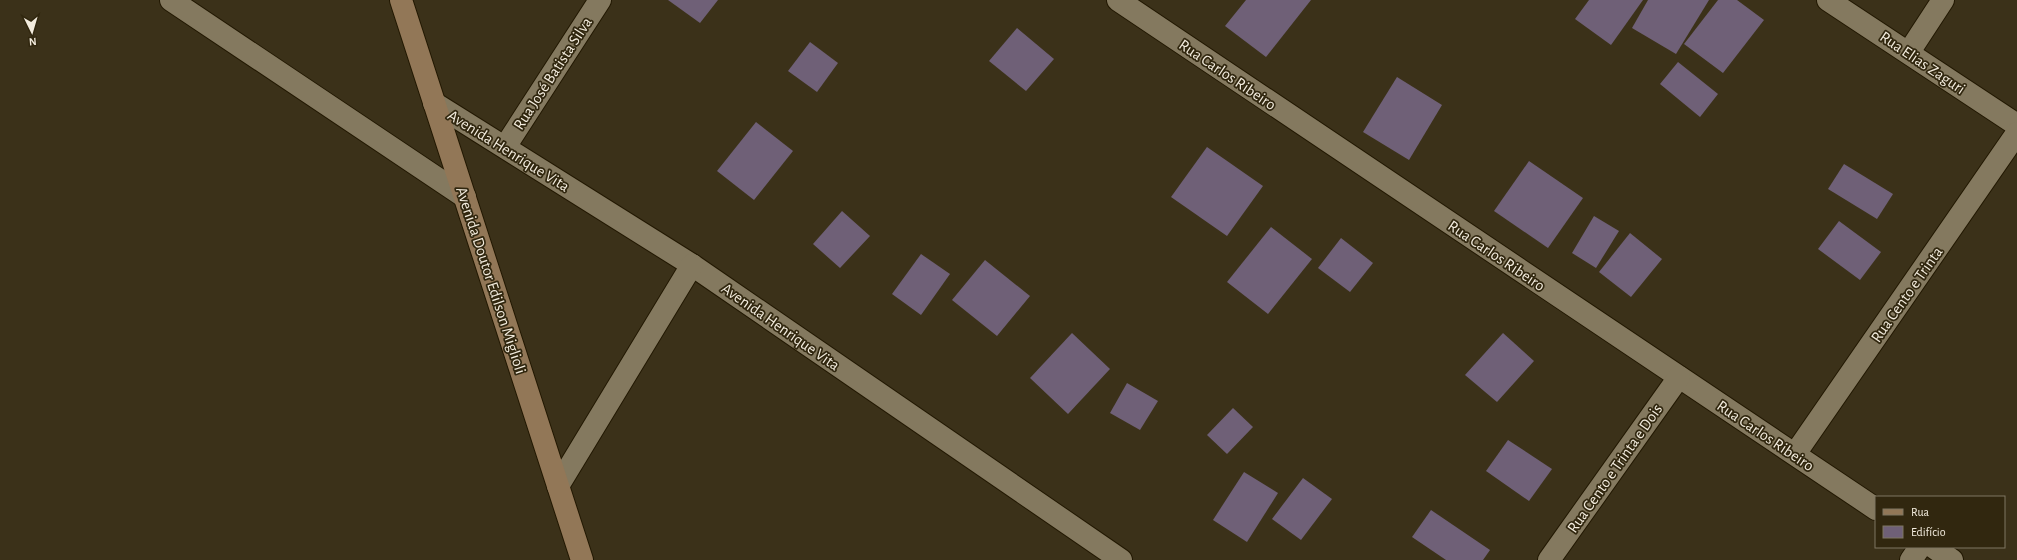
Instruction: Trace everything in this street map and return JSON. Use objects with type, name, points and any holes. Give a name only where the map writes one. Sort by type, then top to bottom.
[{"type":"street","points":[[171,0],[465,197]]},
{"type":"street","name":"Avenida Doutor Edilson Miglioli","points":[[401,0],[582,560]]},
{"type":"street","name":"Rua José Batista Silva","points":[[505,147],[600,0]]},
{"type":"street","name":"Rua Carlos Ribeiro","points":[[1118,0],[1875,508]]},
{"type":"street","name":"Rua Elias Zaguri","points":[[1828,0],[1909,52],[2017,125]]},
{"type":"street","points":[[1909,52],[1943,0]]},
{"type":"street","name":"Avenida Henrique Vita","points":[[434,103],[692,265],[1120,560]]},
{"type":"street","name":"Rua Cento e Trinta","points":[[1795,454],[2017,133]]},
{"type":"street","points":[[558,486],[692,265]]},
{"type":"street","name":"Rua Cento e Trinta e Dois","points":[[1549,560],[1679,377]]},
{"type":"street","points":[[1911,560],[1919,548]]},
{"type":"street","points":[[1934,548],[1952,560]]},
{"type":"building","points":[[668,0],[718,0],[700,23]]},
{"type":"building","points":[[1246,0],[1311,0],[1266,57],[1225,26]]},
{"type":"building","points":[[1589,0],[1643,0],[1611,45],[1575,19]]},
{"type":"building","points":[[1648,0],[1709,0],[1676,54],[1632,28]]},
{"type":"building","points":[[1718,0],[1737,0],[1764,20],[1723,73],[1684,44]]},
{"type":"building","points":[[1017,28],[1054,59],[1026,91],[989,61]]},
{"type":"building","points":[[810,42],[838,63],[817,92],[788,71]]},
{"type":"building","points":[[1678,62],[1718,94],[1700,117],[1660,84]]},
{"type":"building","points":[[1397,77],[1442,105],[1409,160],[1363,132]]},
{"type":"building","points":[[756,122],[793,151],[754,200],[717,171]]},
{"type":"building","points":[[1207,147],[1263,186],[1227,236],[1171,197]]},
{"type":"building","points":[[1529,161],[1583,198],[1548,248],[1494,211]]},
{"type":"building","points":[[1844,164],[1893,194],[1877,219],[1828,189]]},
{"type":"building","points":[[842,211],[870,236],[840,268],[813,244]]},
{"type":"building","points":[[1594,216],[1619,231],[1596,268],[1572,253]]},
{"type":"building","points":[[1839,221],[1881,252],[1860,280],[1818,249]]},
{"type":"building","points":[[1271,227],[1312,259],[1268,314],[1227,282]]},
{"type":"building","points":[[1630,233],[1662,259],[1631,297],[1599,272]]},
{"type":"building","points":[[1341,238],[1373,263],[1350,292],[1318,268]]},
{"type":"building","points":[[921,254],[950,274],[921,315],[892,294]]},
{"type":"building","points":[[985,260],[1030,296],[997,336],[952,300]]},
{"type":"building","points":[[1072,333],[1110,369],[1068,414],[1030,378]]},
{"type":"building","points":[[1503,333],[1534,361],[1497,402],[1465,375]]},
{"type":"building","points":[[1127,383],[1158,401],[1140,430],[1110,413]]},
{"type":"building","points":[[1233,408],[1253,427],[1227,454],[1207,435]]},
{"type":"building","points":[[1508,440],[1552,469],[1529,501],[1486,471]]},
{"type":"building","points":[[1244,472],[1278,493],[1247,542],[1213,520]]},
{"type":"building","points":[[1303,478],[1332,499],[1301,540],[1272,519]]},
{"type":"building","points":[[1431,510],[1490,550],[1483,560],[1446,560],[1412,537]]}]
